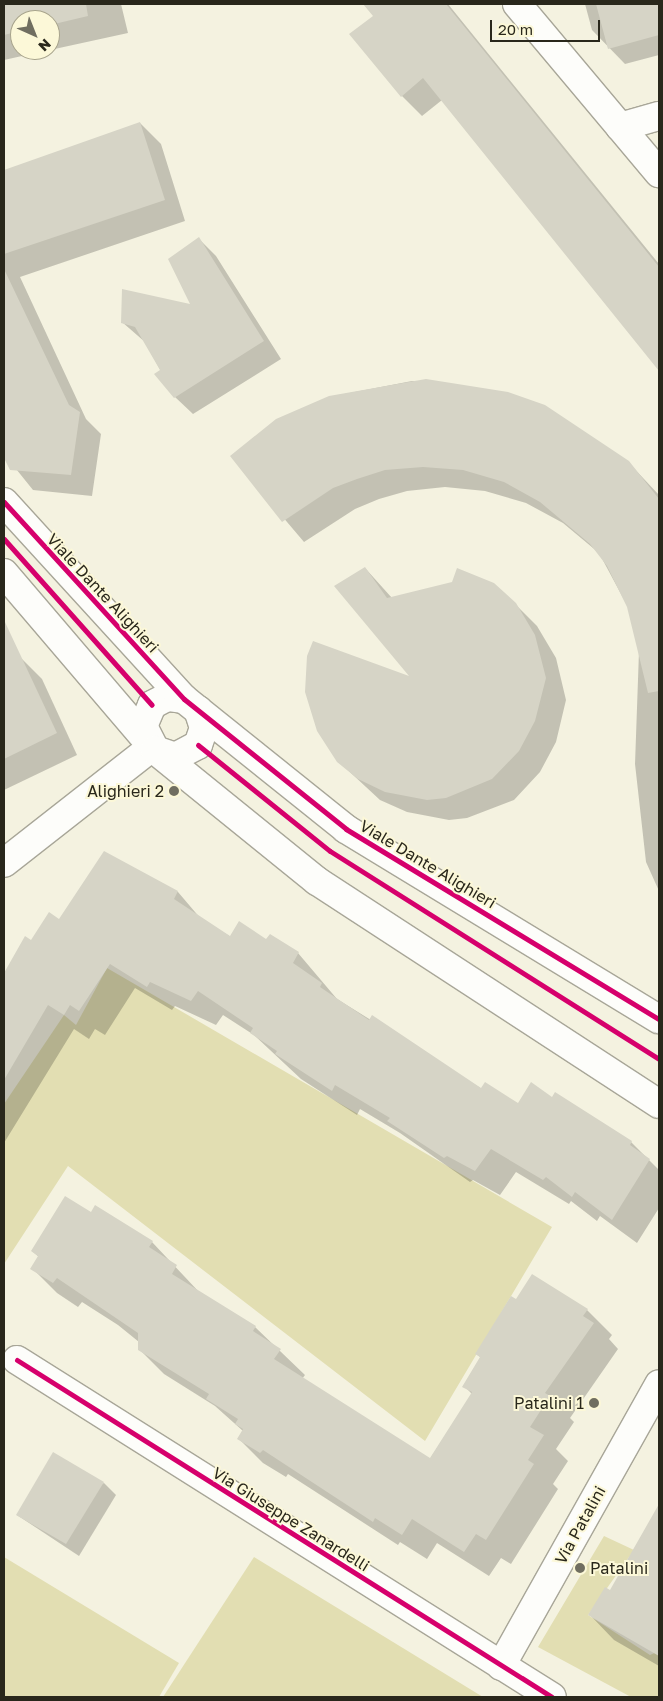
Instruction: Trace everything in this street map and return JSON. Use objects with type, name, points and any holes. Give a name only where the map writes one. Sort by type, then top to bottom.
[{"type":"street","points":[[517,4],[659,173]]},
{"type":"street","points":[[620,127],[659,116]]},
{"type":"street","name":"Viale Dante Alighieri","points":[[4,502],[191,704],[346,829],[659,1019]]},
{"type":"street","points":[[4,573],[152,747],[317,880],[659,1104]]},
{"type":"street","points":[[167,697],[191,704],[204,728],[198,745],[175,758],[152,747],[143,726],[152,705],[167,697]]},
{"type":"street","points":[[4,863],[152,747]]},
{"type":"street","name":"Via Giuseppe Zanardelli","points":[[16,1360],[552,1697]]},
{"type":"street","name":"Via Patalini","points":[[501,1666],[659,1384]]},
{"type":"shaded area","points":[[107,968],[552,1227],[425,1441],[68,1166],[4,1264],[4,1104],[64,1015],[76,1025]]},
{"type":"shaded area","points":[[604,1536],[634,1550],[588,1615],[650,1655],[659,1651],[659,1697],[631,1697],[538,1647]]},
{"type":"shaded area","points":[[4,1557],[179,1663],[159,1697],[4,1697]]},
{"type":"shaded area","points":[[254,1557],[483,1697],[163,1697]]},
{"type":"building","points":[[4,4],[86,4],[88,16],[60,23],[60,10],[10,10],[10,34],[4,35]]},
{"type":"building","points":[[363,4],[446,4],[659,267],[659,371],[423,78],[401,97],[349,34],[373,16]]},
{"type":"building","points":[[596,4],[659,4],[659,35],[608,49]]},
{"type":"building","points":[[140,122],[165,200],[4,254],[4,170]]},
{"type":"building","points":[[199,237],[264,341],[174,398],[154,374],[160,370],[135,327],[121,323],[122,289],[190,304],[168,259]]},
{"type":"building","points":[[4,269],[69,405],[80,412],[71,475],[10,470],[4,458]]},
{"type":"building","points":[[426,379],[508,392],[545,405],[629,461],[659,499],[659,691],[648,693],[627,607],[607,566],[590,544],[540,502],[504,482],[463,470],[423,467],[385,470],[333,488],[282,522],[230,456],[276,419],[329,396]]},
{"type":"building","points":[[365,567],[387,598],[452,582],[457,568],[494,583],[516,603],[535,635],[546,678],[535,721],[519,751],[492,779],[446,798],[427,800],[385,792],[358,779],[337,762],[317,731],[305,692],[307,656],[313,641],[409,676],[334,586]]},
{"type":"building","points":[[4,620],[57,733],[4,759]]},
{"type":"building","points":[[104,851],[178,891],[174,899],[230,936],[239,921],[266,939],[270,934],[299,952],[293,963],[322,983],[320,987],[369,1020],[372,1015],[481,1088],[485,1082],[518,1103],[531,1082],[552,1097],[555,1092],[632,1141],[630,1145],[650,1159],[612,1220],[575,1192],[572,1197],[546,1177],[543,1180],[491,1149],[475,1171],[447,1156],[444,1158],[387,1121],[390,1118],[335,1085],[332,1091],[275,1054],[277,1051],[250,1033],[253,1028],[198,991],[191,1001],[150,982],[147,987],[110,964],[79,1011],[70,1005],[64,1015],[48,1005],[4,1080],[4,973],[25,936],[31,940],[49,912],[59,919]]},
{"type":"building","points":[[65,1196],[91,1212],[95,1205],[153,1241],[149,1247],[177,1265],[172,1274],[256,1326],[253,1331],[281,1349],[274,1359],[430,1458],[472,1392],[462,1387],[480,1357],[475,1354],[511,1296],[516,1299],[532,1274],[588,1309],[583,1316],[594,1323],[545,1393],[550,1396],[530,1427],[544,1435],[528,1460],[534,1464],[486,1540],[476,1534],[464,1552],[412,1519],[402,1535],[375,1518],[373,1522],[263,1450],[260,1453],[237,1439],[243,1429],[235,1424],[238,1419],[206,1399],[209,1394],[138,1350],[138,1333],[57,1278],[53,1283],[30,1269],[38,1256],[31,1251]]},
{"type":"building","points":[[53,1452],[104,1482],[66,1544],[16,1515]]},
{"type":"building","points":[[659,1504],[659,1656],[588,1615],[605,1587],[610,1590]]},
{"type":"cycle path","points":[[4,502],[184,699],[346,829],[659,1019]]},
{"type":"cycle path","points":[[4,539],[152,705]]},
{"type":"cycle path","points":[[198,745],[330,851],[659,1059]]},
{"type":"cycle path","points":[[17,1360],[552,1697]]},
{"type":"place","name":"Alighieri 2","points":[[174,791]]},
{"type":"place","name":"Patalini 1","points":[[594,1403]]},
{"type":"place","name":"Patalini","points":[[580,1568]]}]
